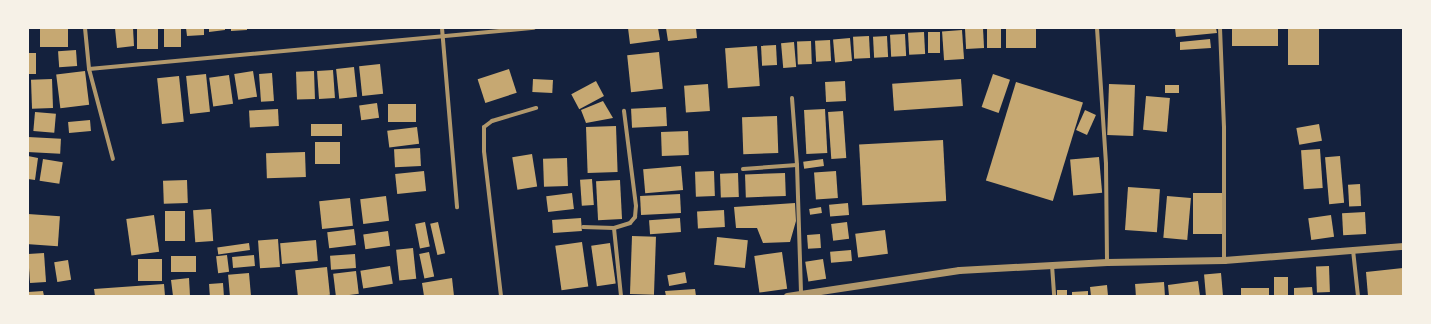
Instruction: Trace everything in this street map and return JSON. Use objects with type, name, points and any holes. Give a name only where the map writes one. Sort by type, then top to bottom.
[{"type":"street","points":[[85,28],[89,69],[113,159]]},
{"type":"street","points":[[442,28],[457,207]]},
{"type":"street","points":[[89,69],[444,38],[534,28]]},
{"type":"street","points":[[1097,28],[1106,164],[1107,262]]},
{"type":"street","points":[[1220,28],[1224,127],[1224,260]]},
{"type":"street","points":[[792,98],[797,165],[801,294]]},
{"type":"street","points":[[501,296],[497,250],[485,166],[484,128],[492,121],[536,108]]},
{"type":"street","points":[[583,227],[614,228],[630,223],[635,217],[636,206],[624,111]]},
{"type":"street","points":[[743,169],[797,165]]},
{"type":"street","points":[[614,228],[621,296]]},
{"type":"street","points":[[787,296],[812,294],[959,270],[1107,262],[1224,260],[1403,246]]},
{"type":"street","points":[[1353,250],[1358,296]]},
{"type":"street","points":[[1052,265],[1054,296]]},
{"type":"building","points":[[40,28],[68,28],[68,47],[40,47]]},
{"type":"building","points":[[115,28],[133,28],[134,46],[117,48]]},
{"type":"building","points":[[137,28],[158,28],[158,49],[137,49]]},
{"type":"building","points":[[164,28],[181,28],[181,47],[164,47]]},
{"type":"building","points":[[186,28],[204,28],[204,35],[187,36]]},
{"type":"building","points":[[209,28],[225,28],[225,30],[209,32]]},
{"type":"building","points":[[231,28],[247,28],[247,30],[231,31]]},
{"type":"building","points":[[628,28],[658,28],[660,40],[630,44]]},
{"type":"building","points":[[666,28],[696,28],[697,38],[668,41]]},
{"type":"building","points":[[983,28],[984,48],[966,49],[965,29]]},
{"type":"building","points":[[987,28],[1001,28],[1001,48],[987,48]]},
{"type":"building","points":[[1006,28],[1036,28],[1036,48],[1006,48]]},
{"type":"building","points":[[1175,28],[1216,28],[1217,33],[1176,37]]},
{"type":"building","points":[[1232,28],[1278,28],[1278,46],[1232,46]]},
{"type":"building","points":[[1288,28],[1319,28],[1319,65],[1288,65]]},
{"type":"building","points":[[962,30],[964,59],[944,60],[942,31]]},
{"type":"building","points":[[924,32],[925,54],[909,55],[908,33]]},
{"type":"building","points":[[928,32],[940,32],[940,53],[928,53]]},
{"type":"building","points":[[905,34],[906,56],[891,57],[890,35]]},
{"type":"building","points":[[869,36],[870,58],[854,59],[853,37]]},
{"type":"building","points":[[887,36],[888,57],[874,58],[873,37]]},
{"type":"building","points":[[850,38],[852,61],[835,62],[833,39]]},
{"type":"building","points":[[1210,39],[1211,48],[1180,50],[1180,42]]},
{"type":"building","points":[[830,40],[831,61],[816,62],[815,41]]},
{"type":"building","points":[[797,41],[811,41],[812,64],[798,64]]},
{"type":"building","points":[[794,42],[796,67],[783,68],[781,43]]},
{"type":"building","points":[[776,45],[777,65],[762,66],[761,46]]},
{"type":"building","points":[[757,46],[760,86],[728,88],[725,48]]},
{"type":"building","points":[[76,50],[77,66],[59,67],[58,51]]},
{"type":"building","points":[[659,52],[663,89],[631,92],[627,55]]},
{"type":"building","points":[[28,53],[36,53],[36,74],[28,74]]},
{"type":"building","points":[[380,64],[383,94],[362,96],[359,66]]},
{"type":"building","points":[[354,67],[357,97],[339,99],[336,69]]},
{"type":"building","points":[[509,69],[517,93],[485,103],[478,79]]},
{"type":"building","points":[[333,70],[335,98],[319,99],[317,71]]},
{"type":"building","points":[[85,71],[89,105],[60,108],[56,75]]},
{"type":"building","points":[[253,71],[257,97],[238,100],[234,74]]},
{"type":"building","points":[[314,71],[315,99],[297,100],[296,72]]},
{"type":"building","points":[[272,73],[274,101],[261,102],[259,74]]},
{"type":"building","points":[[206,74],[210,112],[190,114],[186,76]]},
{"type":"building","points":[[993,74],[1010,80],[999,113],[982,107]]},
{"type":"building","points":[[229,75],[233,104],[213,107],[209,78]]},
{"type":"building","points":[[179,76],[184,122],[162,124],[157,78]]},
{"type":"building","points":[[52,79],[53,108],[32,109],[31,80]]},
{"type":"building","points":[[533,79],[553,80],[552,93],[532,92]]},
{"type":"building","points":[[961,79],[963,106],[894,111],[892,84]]},
{"type":"building","points":[[596,81],[604,96],[579,109],[571,94]]},
{"type":"building","points":[[845,81],[846,101],[826,102],[825,82]]},
{"type":"building","points":[[1016,82],[1083,102],[1053,201],[986,180]]},
{"type":"building","points":[[708,84],[710,111],[686,113],[684,86]]},
{"type":"building","points":[[1109,84],[1135,85],[1133,136],[1107,135]]},
{"type":"building","points":[[1165,85],[1179,85],[1179,93],[1165,93]]},
{"type":"building","points":[[1146,96],[1170,98],[1167,132],[1143,130]]},
{"type":"building","points":[[603,101],[613,118],[586,123],[581,110]]},
{"type":"building","points":[[377,103],[379,118],[361,120],[359,106]]},
{"type":"building","points":[[388,104],[416,104],[416,122],[388,122]]},
{"type":"building","points":[[666,107],[667,126],[632,128],[631,109]]},
{"type":"building","points":[[278,109],[279,126],[250,127],[249,111]]},
{"type":"building","points":[[825,109],[827,153],[806,154],[804,110]]},
{"type":"building","points":[[1085,110],[1096,115],[1087,135],[1076,130]]},
{"type":"building","points":[[843,111],[846,158],[831,159],[828,112]]},
{"type":"building","points":[[35,112],[56,114],[54,133],[33,131]]},
{"type":"building","points":[[777,116],[778,153],[743,154],[742,117]]},
{"type":"building","points":[[90,120],[91,131],[69,133],[68,122]]},
{"type":"building","points":[[311,124],[342,124],[342,136],[311,136]]},
{"type":"building","points":[[1319,124],[1322,141],[1299,145],[1296,128]]},
{"type":"building","points":[[616,126],[618,172],[588,173],[586,127]]},
{"type":"building","points":[[417,127],[419,144],[389,148],[387,131]]},
{"type":"building","points":[[688,131],[689,155],[662,156],[661,132]]},
{"type":"building","points":[[28,137],[61,139],[60,154],[28,152]]},
{"type":"building","points":[[943,140],[946,201],[862,205],[859,144]]},
{"type":"building","points":[[315,142],[340,142],[340,164],[315,164]]},
{"type":"building","points":[[420,148],[421,166],[395,167],[394,149]]},
{"type":"building","points":[[1320,149],[1323,188],[1304,189],[1301,150]]},
{"type":"building","points":[[305,152],[306,177],[267,178],[266,153]]},
{"type":"building","points":[[532,154],[537,187],[517,190],[512,157]]},
{"type":"building","points":[[28,156],[38,158],[35,180],[28,179]]},
{"type":"building","points":[[1340,156],[1344,203],[1329,204],[1325,157]]},
{"type":"building","points":[[1099,157],[1102,193],[1073,195],[1070,160]]},
{"type":"building","points":[[567,158],[568,186],[544,187],[543,159]]},
{"type":"building","points":[[43,159],[63,162],[59,184],[40,181]]},
{"type":"building","points":[[823,159],[824,166],[804,169],[803,162]]},
{"type":"building","points":[[681,166],[683,190],[645,193],[643,169]]},
{"type":"building","points":[[424,171],[426,191],[397,194],[395,174]]},
{"type":"building","points":[[714,171],[715,196],[696,197],[695,172]]},
{"type":"building","points":[[836,171],[838,198],[816,199],[814,173]]},
{"type":"building","points":[[738,173],[739,197],[721,198],[720,174]]},
{"type":"building","points":[[785,173],[786,196],[746,197],[745,174]]},
{"type":"building","points":[[592,179],[594,205],[582,206],[580,180]]},
{"type":"building","points":[[187,180],[188,203],[164,204],[163,181]]},
{"type":"building","points":[[620,180],[622,219],[598,220],[596,181]]},
{"type":"building","points":[[1360,184],[1361,206],[1349,207],[1348,185]]},
{"type":"building","points":[[1128,187],[1160,189],[1157,232],[1125,230]]},
{"type":"building","points":[[572,193],[574,209],[548,212],[546,196]]},
{"type":"building","points":[[1193,193],[1222,193],[1222,234],[1193,234]]},
{"type":"building","points":[[680,194],[681,213],[641,215],[640,196]]},
{"type":"building","points":[[386,196],[389,221],[363,224],[360,199]]},
{"type":"building","points":[[1167,196],[1191,198],[1187,240],[1163,238]]},
{"type":"building","points":[[350,198],[353,226],[322,229],[319,201]]},
{"type":"building","points":[[795,203],[796,221],[790,242],[763,243],[757,228],[736,228],[734,207]]},
{"type":"building","points":[[848,203],[849,215],[830,217],[829,205]]},
{"type":"building","points":[[821,207],[822,213],[810,215],[809,209]]},
{"type":"building","points":[[211,209],[213,241],[195,242],[193,210]]},
{"type":"building","points":[[724,210],[725,227],[698,228],[697,211]]},
{"type":"building","points":[[165,211],[185,211],[185,241],[165,241]]},
{"type":"building","points":[[1365,212],[1366,234],[1343,235],[1342,213]]},
{"type":"building","points":[[28,214],[60,216],[58,246],[28,244]]},
{"type":"building","points":[[154,215],[159,252],[131,256],[126,219]]},
{"type":"building","points":[[1331,215],[1334,237],[1311,240],[1308,218]]},
{"type":"building","points":[[581,218],[582,231],[553,233],[552,220]]},
{"type":"building","points":[[680,218],[681,232],[650,234],[649,220]]},
{"type":"building","points":[[425,222],[430,247],[420,248],[415,224]]},
{"type":"building","points":[[438,222],[445,253],[437,255],[430,224]]},
{"type":"building","points":[[847,222],[849,239],[833,241],[831,224]]},
{"type":"building","points":[[354,229],[356,245],[329,248],[327,232]]},
{"type":"building","points":[[885,230],[888,254],[858,257],[855,234]]},
{"type":"building","points":[[388,231],[390,246],[365,249],[363,234]]},
{"type":"building","points":[[820,234],[821,248],[808,249],[807,235]]},
{"type":"building","points":[[632,236],[656,237],[654,295],[630,294]]},
{"type":"building","points":[[717,237],[748,240],[745,268],[714,265]]},
{"type":"building","points":[[278,239],[280,267],[260,268],[258,240]]},
{"type":"building","points":[[316,240],[318,261],[282,264],[280,243]]},
{"type":"building","points":[[582,242],[588,287],[562,290],[555,246]]},
{"type":"building","points":[[249,243],[250,250],[218,254],[217,247]]},
{"type":"building","points":[[610,243],[616,284],[597,286],[591,246]]},
{"type":"building","points":[[413,248],[416,279],[399,281],[396,250]]},
{"type":"building","points":[[851,250],[852,261],[831,263],[830,252]]},
{"type":"building","points":[[429,252],[434,276],[424,279],[419,254]]},
{"type":"building","points":[[782,252],[787,289],[759,293],[754,256]]},
{"type":"building","points":[[44,253],[46,282],[30,283],[28,254]]},
{"type":"building","points":[[355,254],[356,268],[331,270],[330,256]]},
{"type":"building","points":[[227,255],[229,272],[218,273],[216,256]]},
{"type":"building","points":[[254,255],[255,266],[233,268],[232,257]]},
{"type":"building","points":[[171,256],[196,256],[196,272],[171,272]]},
{"type":"building","points":[[138,259],[162,259],[162,281],[138,281]]},
{"type":"building","points":[[823,259],[826,279],[808,282],[805,262]]},
{"type":"building","points":[[68,260],[71,280],[57,282],[54,262]]},
{"type":"building","points":[[390,266],[393,284],[363,288],[360,271]]},
{"type":"building","points":[[1316,266],[1329,266],[1330,292],[1317,292]]},
{"type":"building","points":[[327,267],[330,295],[298,296],[295,270]]},
{"type":"building","points":[[1403,268],[1403,296],[1368,296],[1366,272]]},
{"type":"building","points":[[356,271],[359,294],[336,296],[333,274]]},
{"type":"building","points":[[685,272],[687,283],[669,286],[667,275]]},
{"type":"building","points":[[249,273],[251,296],[230,296],[228,275]]},
{"type":"building","points":[[1221,273],[1223,296],[1206,296],[1204,274]]},
{"type":"building","points":[[1274,277],[1288,277],[1288,296],[1274,296]]},
{"type":"building","points":[[189,278],[190,296],[173,296],[171,280]]},
{"type":"building","points":[[452,278],[454,296],[424,296],[422,283]]},
{"type":"building","points":[[1198,281],[1200,296],[1169,296],[1168,285]]},
{"type":"building","points":[[1164,282],[1165,296],[1136,296],[1135,284]]},
{"type":"building","points":[[223,283],[224,296],[210,296],[209,284]]},
{"type":"building","points":[[164,284],[165,296],[95,296],[94,289]]},
{"type":"building","points":[[1107,285],[1108,296],[1091,296],[1090,287]]},
{"type":"building","points":[[1312,287],[1313,296],[1294,296],[1294,288]]},
{"type":"building","points":[[1241,288],[1269,288],[1269,296],[1241,296]]},
{"type":"building","points":[[695,289],[696,296],[666,296],[665,291]]},
{"type":"building","points":[[1057,290],[1067,290],[1067,296],[1057,296]]},
{"type":"building","points":[[43,291],[44,296],[28,296],[28,292]]},
{"type":"building","points":[[1088,291],[1088,296],[1072,296],[1072,292]]}]
